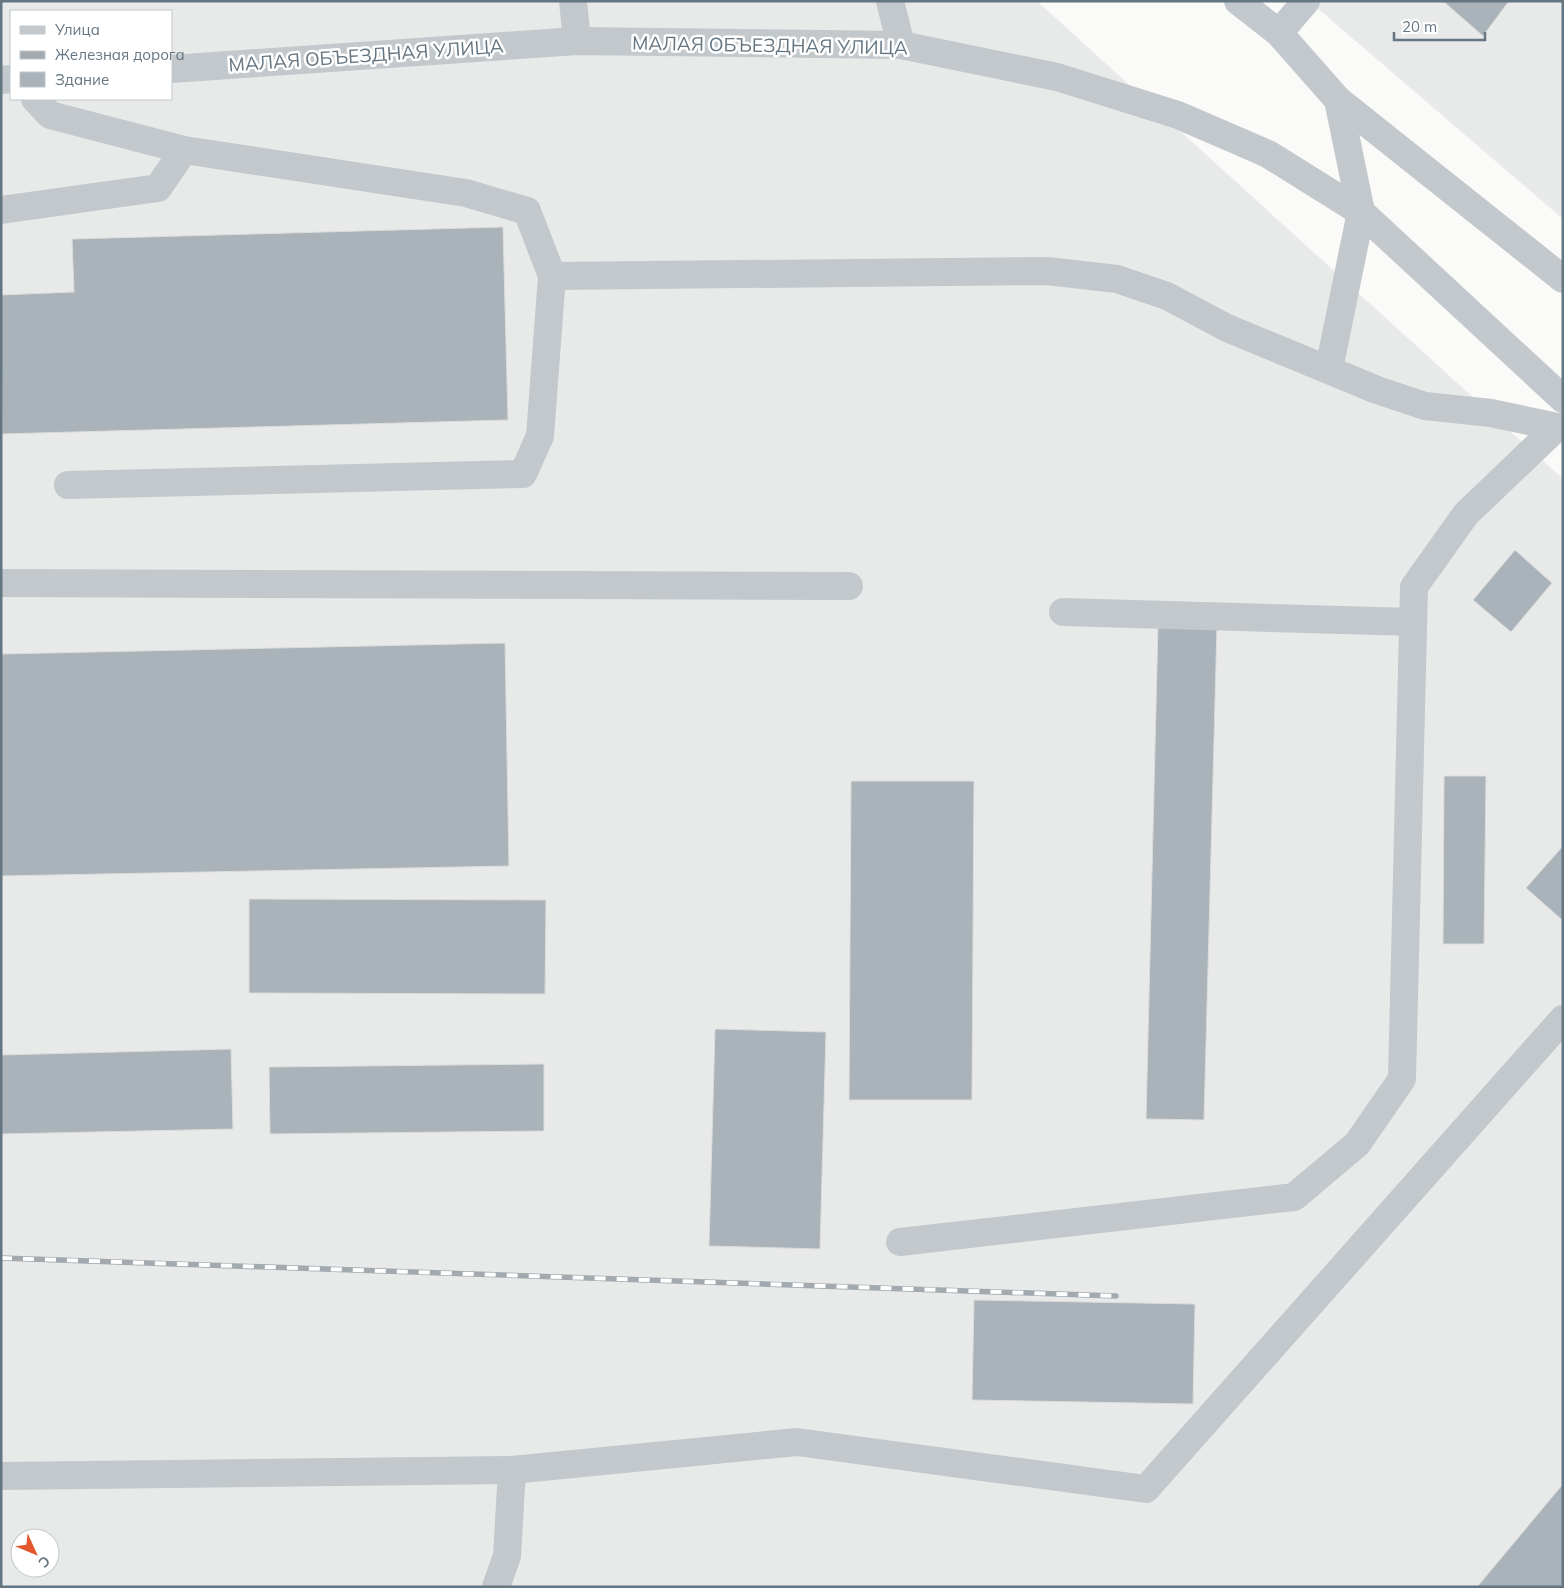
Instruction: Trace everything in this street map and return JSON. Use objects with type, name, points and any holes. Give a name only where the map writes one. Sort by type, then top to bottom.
[{"type":"street","points":[[573,1],[577,41]]},
{"type":"street","points":[[890,1],[901,45]]},
{"type":"street","points":[[1238,1],[1278,33],[1338,100],[1563,279]]},
{"type":"street","points":[[1278,33],[1306,1]]},
{"type":"street","name":"МАЛАЯ ОБЪЕЗДНАЯ УЛИЦА","points":[[172,68],[577,41],[901,45],[1056,77],[1178,115],[1268,154],[1361,212],[1563,399]]},
{"type":"street","points":[[37,100],[50,116],[184,150],[466,193],[527,211],[552,276],[540,436],[522,474],[68,486]]},
{"type":"street","points":[[1328,369],[1361,212],[1338,100]]},
{"type":"street","points":[[1,210],[158,188],[184,150]]},
{"type":"street","points":[[552,276],[1055,272],[1117,279],[1167,296],[1227,328],[1377,390],[1425,406],[1491,412],[1560,427]]},
{"type":"street","points":[[900,1242],[1294,1197],[1357,1144],[1402,1079],[1414,587],[1466,514],[1560,427]]},
{"type":"street","points":[[1,583],[849,586]]},
{"type":"street","points":[[1063,612],[1413,622]]},
{"type":"street","points":[[1,1476],[512,1470],[797,1442],[1146,1489],[1563,1019]]},
{"type":"street","points":[[496,1587],[507,1556],[512,1470]]},
{"type":"shaded area","points":[[1,1],[1037,1],[1563,479],[1563,1587],[1,1587]]},
{"type":"shaded area","points":[[1309,1],[1563,1],[1563,219]]},
{"type":"building","points":[[1443,1],[1509,1],[1483,36]]},
{"type":"building","points":[[503,227],[508,420],[2,434],[1,295],[74,292],[72,239]]},
{"type":"building","points":[[1515,550],[1552,583],[1511,632],[1473,600]]},
{"type":"building","points":[[1158,624],[1217,626],[1204,1120],[1146,1119]]},
{"type":"building","points":[[505,643],[509,866],[1,876],[1,654]]},
{"type":"building","points":[[1444,776],[1486,776],[1484,944],[1443,944]]},
{"type":"building","points":[[851,781],[974,781],[972,1100],[849,1100]]},
{"type":"building","points":[[1563,846],[1563,917],[1561,919],[1526,888]]},
{"type":"building","points":[[249,899],[546,900],[545,994],[249,993]]},
{"type":"building","points":[[715,1029],[826,1032],[820,1249],[709,1246]]},
{"type":"building","points":[[231,1049],[233,1129],[1,1134],[1,1055]]},
{"type":"building","points":[[544,1064],[544,1131],[270,1134],[269,1067]]},
{"type":"building","points":[[974,1300],[1195,1304],[1193,1404],[972,1400]]},
{"type":"building","points":[[1563,1484],[1563,1587],[1477,1587]]},
{"type":"railway","points":[[1,1258],[1116,1296]]}]
